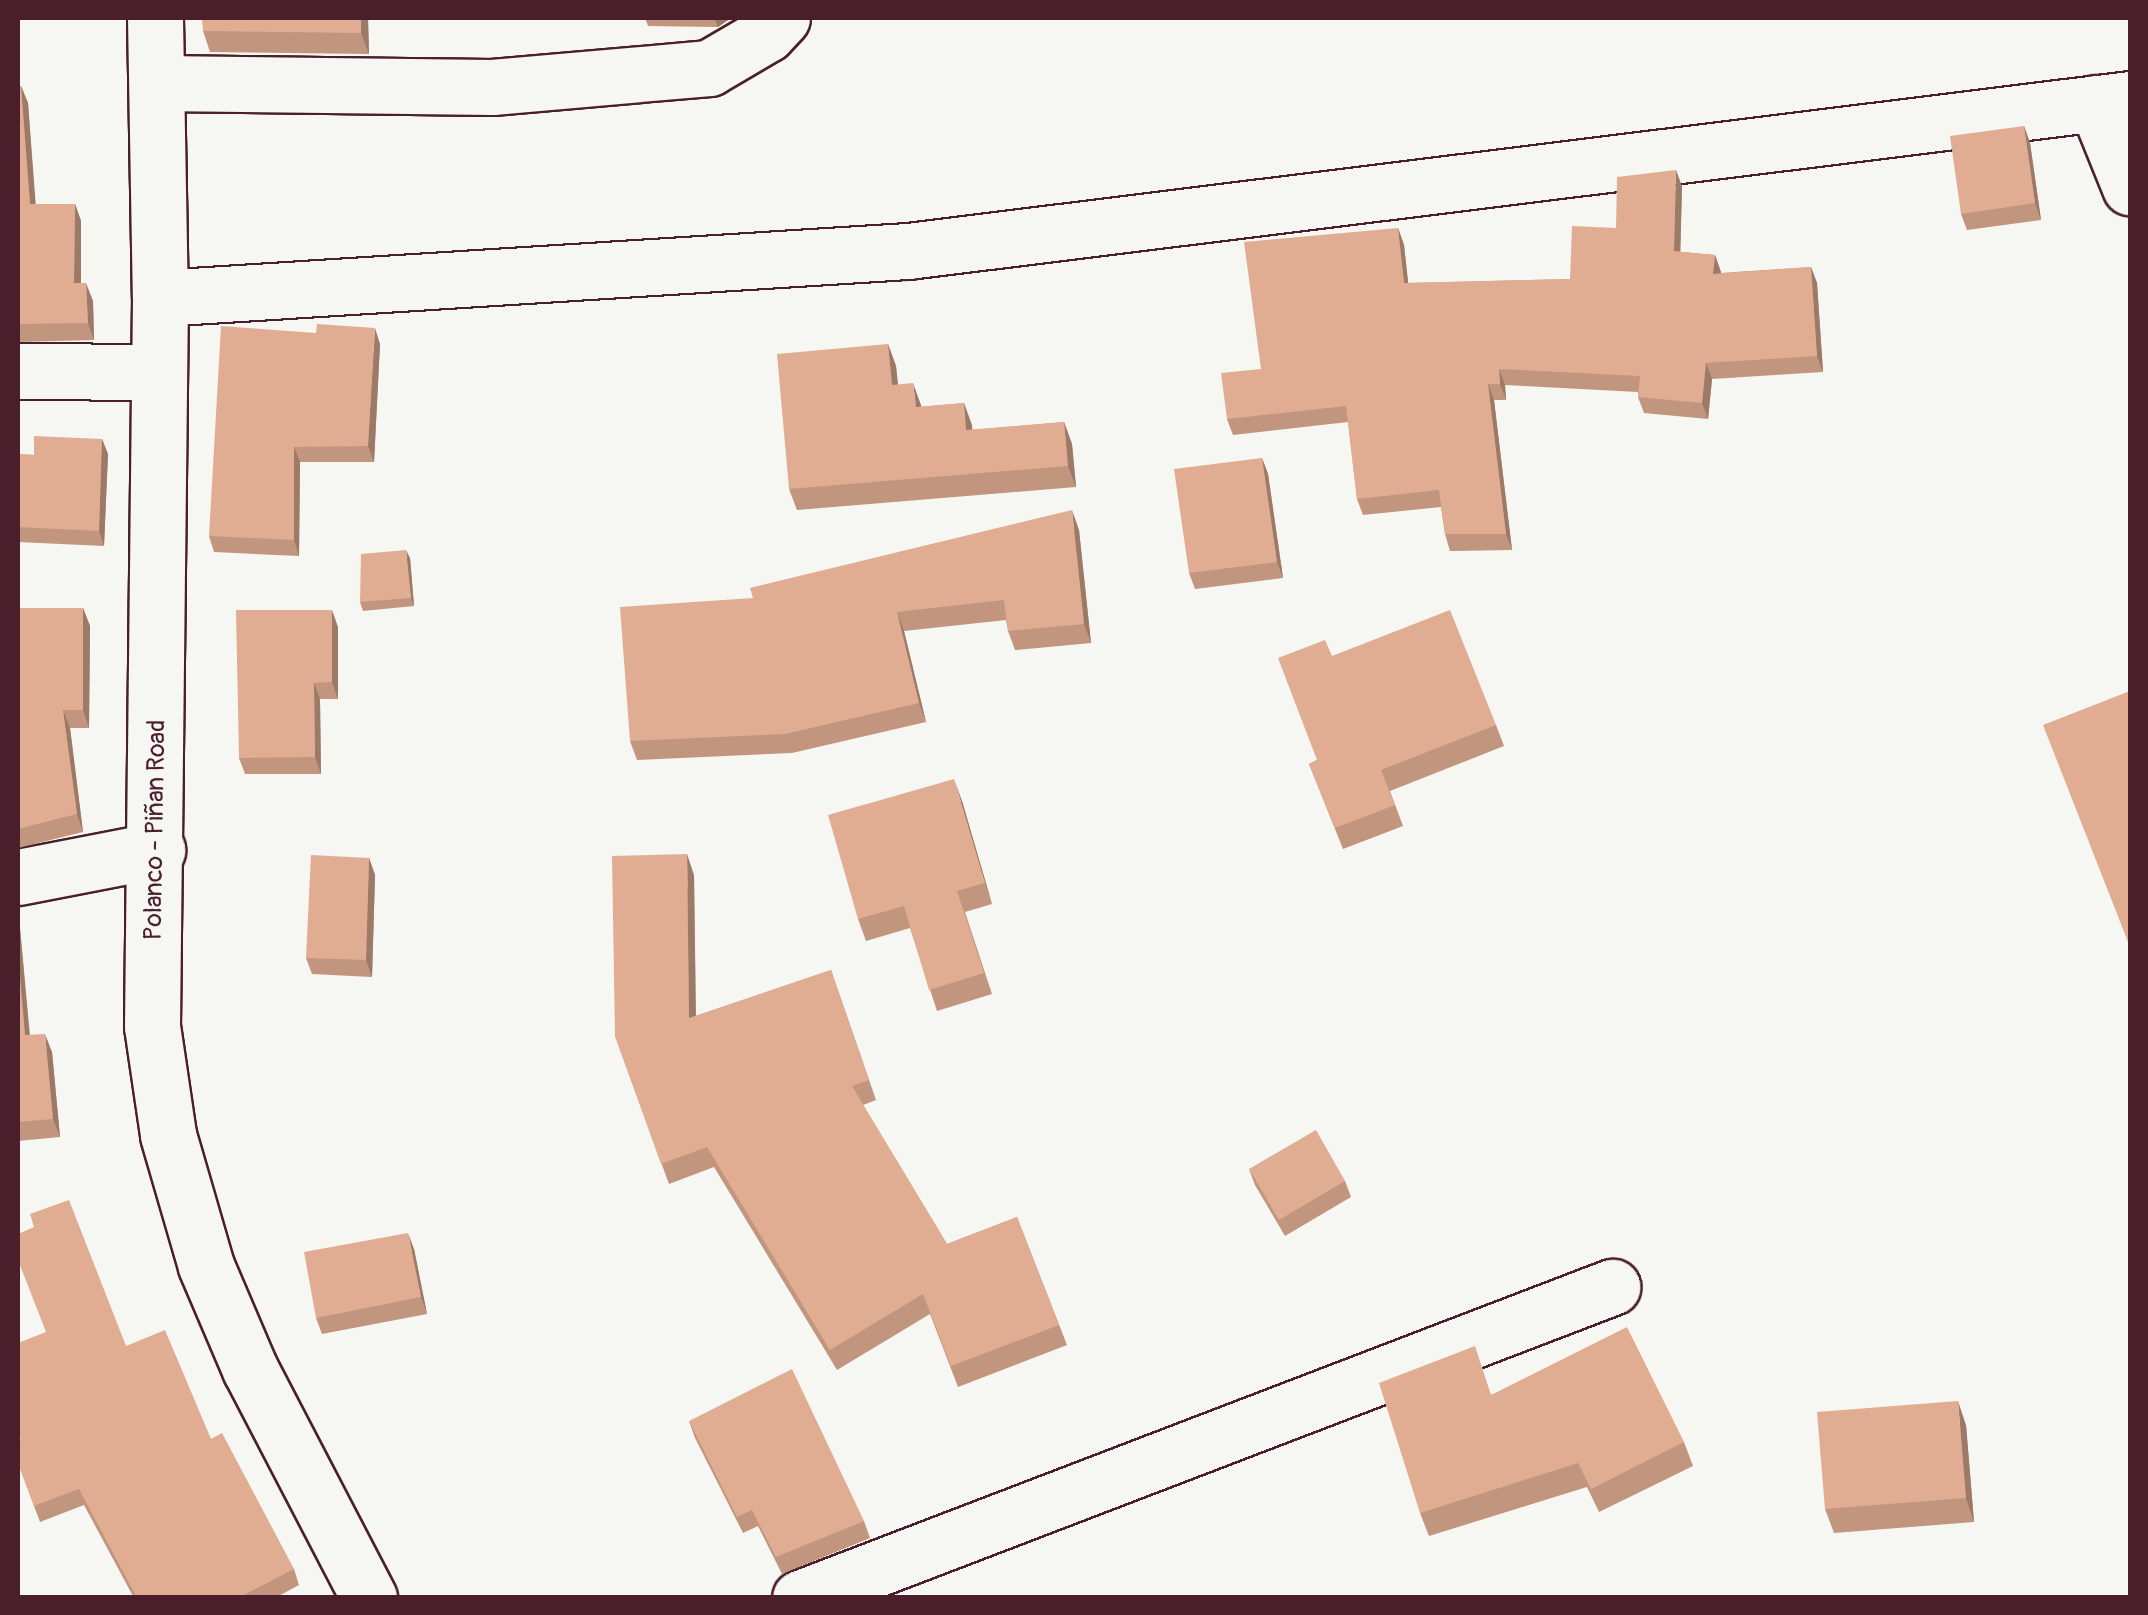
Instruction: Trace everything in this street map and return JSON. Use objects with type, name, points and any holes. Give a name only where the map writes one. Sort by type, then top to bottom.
[{"type":"street","name":"Polanco - Piñan Road","points":[[155,18],[160,298],[158,850],[152,1026],[168,1135],[206,1266],[250,1369],[368,1598]]},
{"type":"street","points":[[159,83],[492,87],[709,68],[767,34],[782,18]]},
{"type":"street","points":[[160,298],[908,251],[2113,101],[2130,187]]},
{"type":"street","points":[[18,371],[159,372]]},
{"type":"street","points":[[18,877],[158,850]]},
{"type":"street","points":[[800,1598],[1612,1288]]},
{"type":"building","points":[[202,18],[361,18],[361,33],[203,31]]},
{"type":"building","points":[[18,86],[30,204],[75,204],[74,283],[86,283],[88,323],[18,324]]},
{"type":"building","points":[[2024,126],[2035,203],[1961,214],[1950,136]]},
{"type":"building","points":[[1676,170],[1674,251],[1715,255],[1713,274],[1811,267],[1817,356],[1706,363],[1702,403],[1638,397],[1640,376],[1499,369],[1500,384],[1488,384],[1506,534],[1445,534],[1439,490],[1357,499],[1346,406],[1227,419],[1221,373],[1261,369],[1244,242],[1398,228],[1404,283],[1570,279],[1572,226],[1616,228],[1617,177]]},
{"type":"building","points":[[317,324],[375,328],[368,446],[294,447],[294,540],[209,536],[221,326],[316,333]]},
{"type":"building","points":[[888,344],[892,385],[913,383],[916,407],[964,403],[966,430],[1064,422],[1068,466],[789,489],[777,354]]},
{"type":"building","points":[[34,436],[102,439],[99,531],[18,527],[18,454],[34,455]]},
{"type":"building","points":[[1262,458],[1277,562],[1189,573],[1174,469]]},
{"type":"building","points":[[1072,510],[1084,624],[1008,631],[1004,600],[897,612],[919,703],[785,734],[630,741],[620,607],[753,598],[750,588]]},
{"type":"building","points":[[406,550],[411,598],[360,602],[361,554]]},
{"type":"building","points":[[18,608],[83,608],[83,710],[63,710],[77,814],[18,829]]},
{"type":"building","points":[[236,610],[332,610],[332,682],[314,683],[315,757],[239,758]]},
{"type":"building","points":[[1450,610],[1496,725],[1381,770],[1395,805],[1335,828],[1309,764],[1317,760],[1278,658],[1325,640],[1332,656]]},
{"type":"building","points":[[2130,691],[2130,947],[2043,725]]},
{"type":"building","points":[[954,779],[985,883],[957,891],[984,973],[929,990],[904,906],[858,919],[828,815]]},
{"type":"building","points":[[687,854],[689,1018],[831,970],[869,1080],[852,1086],[947,1244],[1017,1217],[1059,1325],[951,1366],[923,1294],[830,1350],[707,1147],[661,1164],[615,1036],[612,856]]},
{"type":"building","points":[[311,855],[369,858],[366,960],[306,958]]},
{"type":"building","points":[[18,955],[25,1035],[45,1034],[53,1119],[18,1122]]},
{"type":"building","points":[[1316,1130],[1345,1181],[1279,1220],[1249,1169]]},
{"type":"building","points":[[69,1200],[126,1346],[165,1330],[211,1439],[222,1433],[294,1569],[238,1598],[137,1598],[79,1489],[34,1506],[18,1462],[18,1343],[46,1332],[18,1260],[18,1234],[34,1227],[30,1214]]},
{"type":"building","points":[[408,1233],[421,1297],[316,1318],[304,1252]]},
{"type":"building","points":[[1627,1327],[1684,1442],[1591,1489],[1578,1463],[1420,1513],[1379,1383],[1475,1346],[1491,1395]]},
{"type":"building","points":[[792,1369],[864,1521],[776,1557],[752,1510],[737,1517],[689,1421]]},
{"type":"building","points":[[1958,1401],[1966,1498],[1825,1509],[1817,1412]]}]
